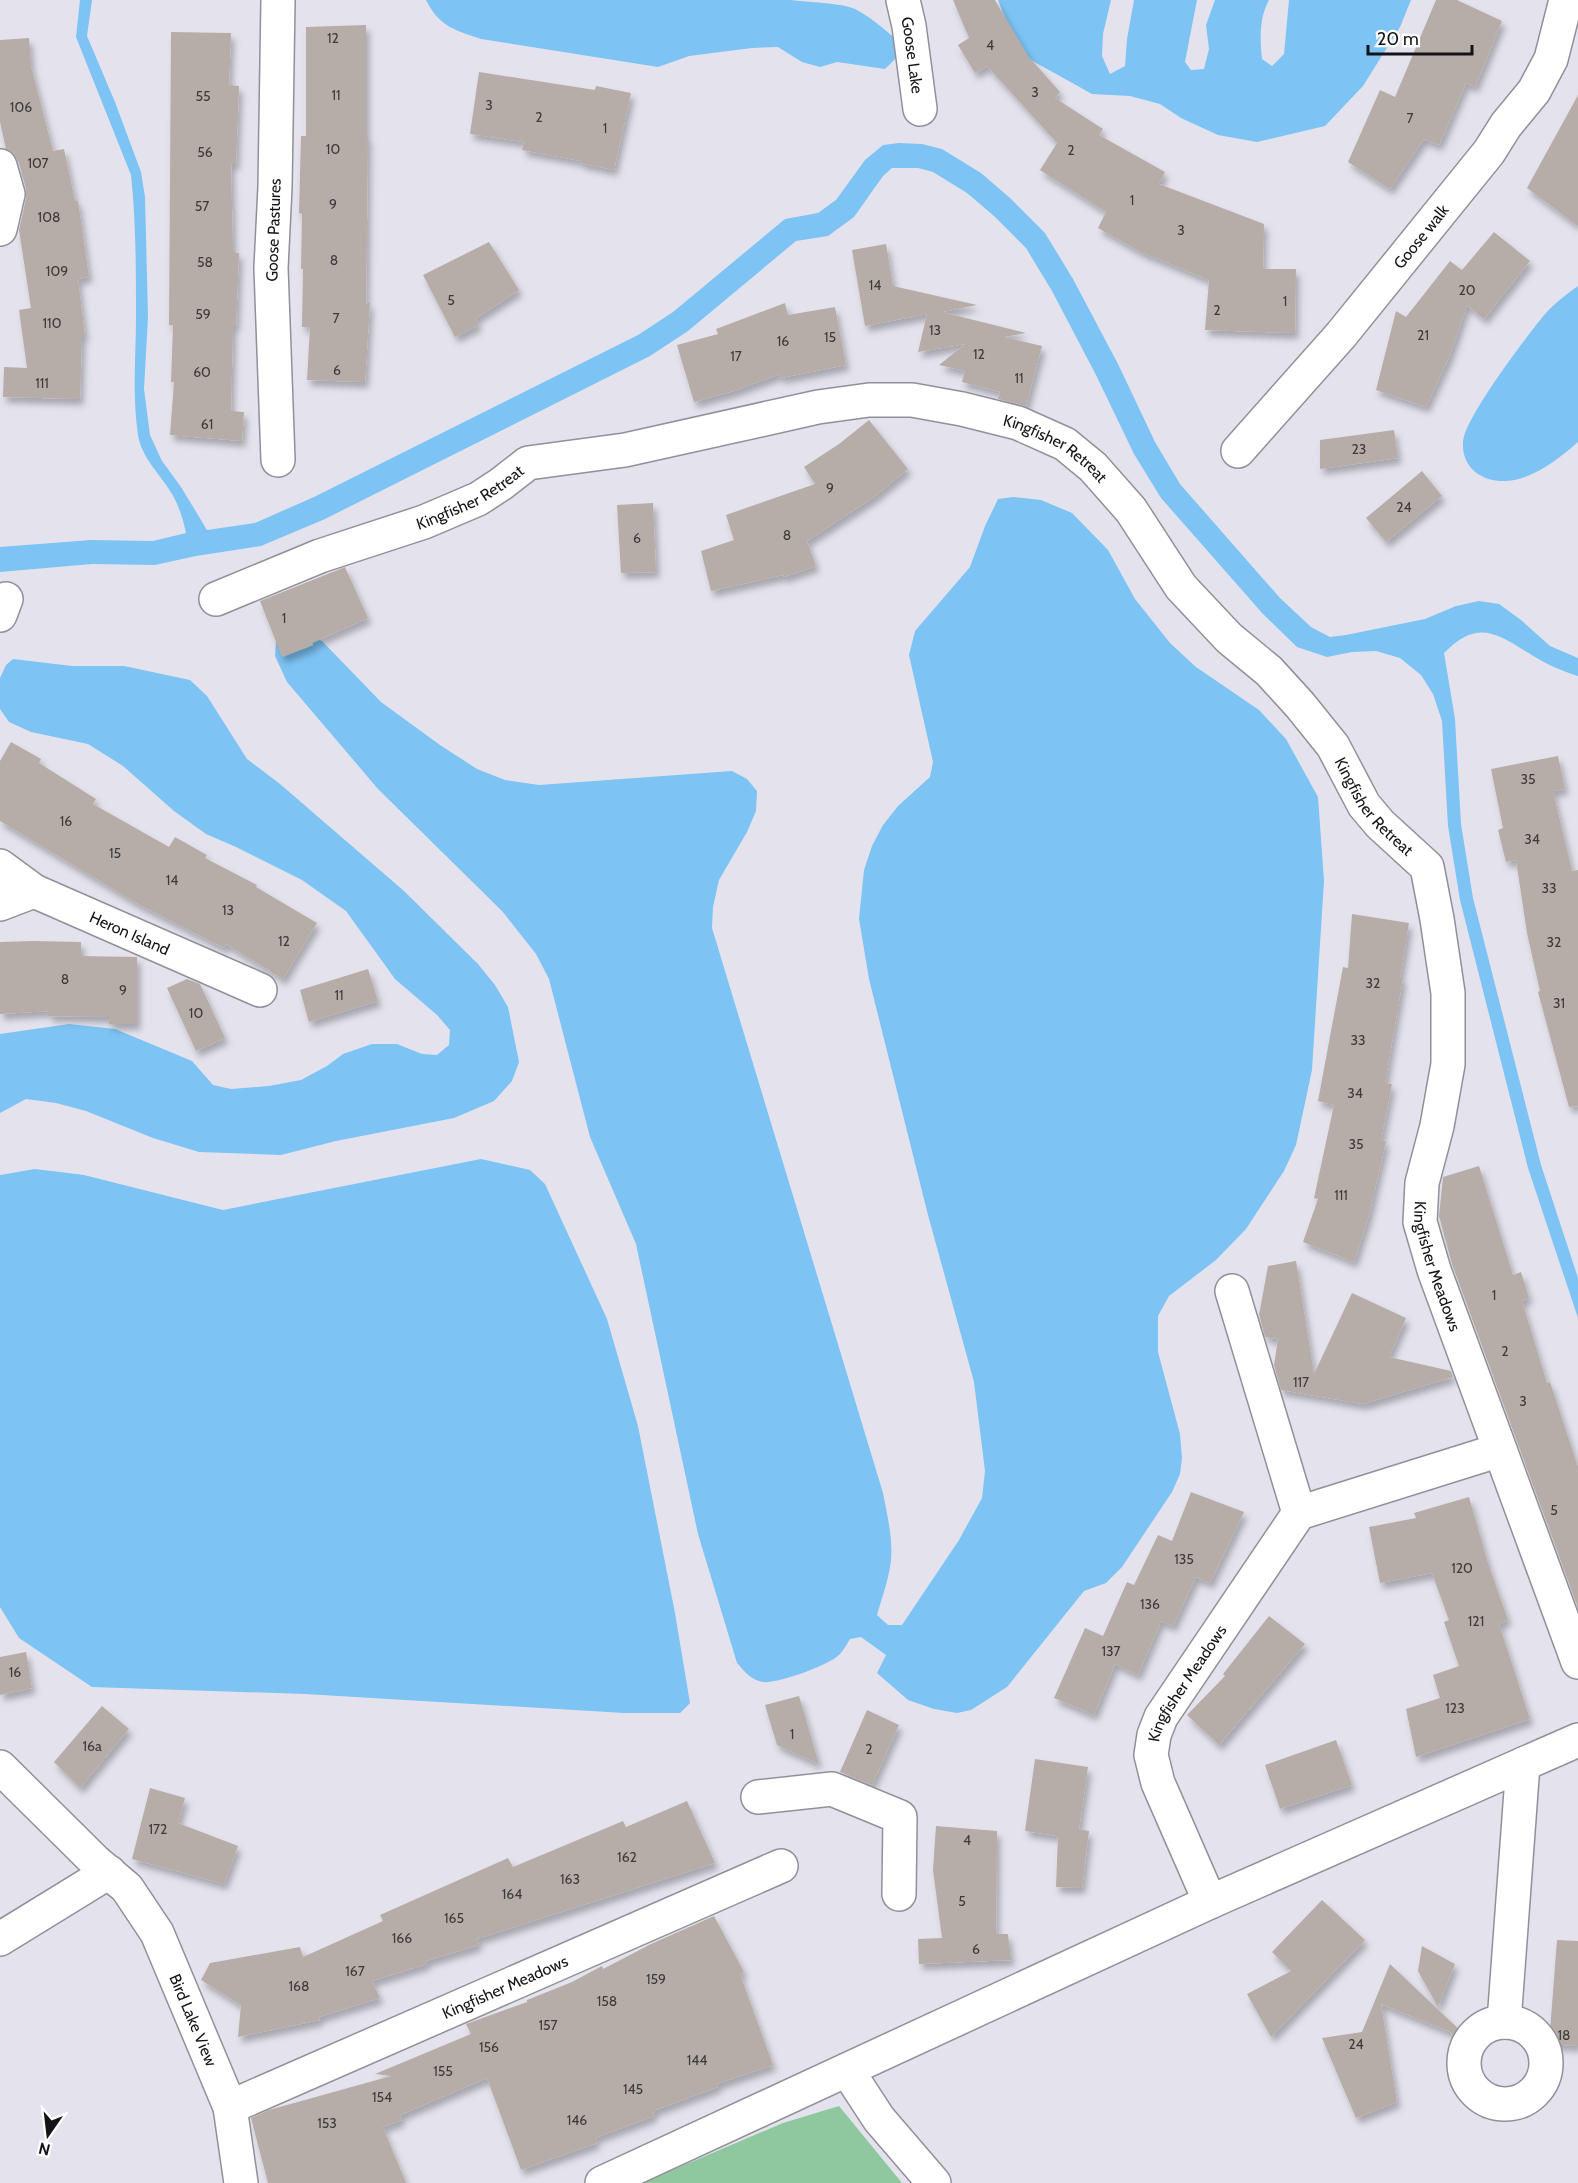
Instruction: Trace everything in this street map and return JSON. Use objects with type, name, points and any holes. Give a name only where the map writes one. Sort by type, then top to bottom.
[{"type":"street","name":"Goose Pastures","points":[[278,0],[275,187],[271,268],[278,460]]},
{"type":"street","name":"Goose Lake","points":[[903,0],[909,26],[920,109]]},
{"type":"street","name":"Goose walk","points":[[1238,451],[1341,335],[1489,152],[1506,125],[1534,91],[1551,59],[1566,0]]},
{"type":"street","points":[[0,165],[8,194],[0,229]]},
{"type":"street","name":"Kingfisher Retreat","points":[[216,599],[320,556],[435,517],[478,498],[528,463],[625,450],[818,407],[869,400],[912,400],[962,409],[1018,423],[1065,444],[1093,467],[1131,510],[1181,587],[1229,638],[1269,672],[1300,705],[1333,746],[1364,804],[1380,824],[1426,867],[1437,919],[1448,993],[1448,1064],[1437,1126],[1422,1183]]},
{"type":"street","name":"Heron Island","points":[[0,866],[34,891],[260,990]]},
{"type":"street","points":[[0,904],[34,891]]},
{"type":"street","name":"Kingfisher Meadows","points":[[1422,1183],[1420,1222],[1434,1270],[1578,1662]]},
{"type":"street","points":[[1232,1291],[1299,1513],[1500,1450]]},
{"type":"street","name":"Kingfisher Meadows","points":[[1210,1902],[1158,1783],[1151,1755],[1154,1736],[1161,1717],[1299,1513]]},
{"type":"street","points":[[602,2183],[1210,1902],[1578,1740]]},
{"type":"street","points":[[1504,2022],[1523,1764]]},
{"type":"street","name":"Bird Lake View","points":[[0,1767],[127,1888],[157,1933],[188,2001],[230,2107],[241,2183]]},
{"type":"street","points":[[758,1797],[832,1789],[900,1817],[899,1894]]},
{"type":"street","name":"Kingfisher Meadows","points":[[230,2107],[781,1866]]},
{"type":"street","points":[[0,1939],[109,1872]]},
{"type":"street","points":[[847,2070],[879,2119],[934,2183]]},
{"type":"green space","points":[[839,2106],[902,2183],[642,2183],[783,2123]]},
{"type":"water","points":[[80,0],[92,0],[87,36],[141,172],[145,197],[148,317],[144,389],[150,435],[162,461],[207,530],[255,523],[314,497],[638,335],[673,312],[785,219],[818,213],[836,200],[865,160],[883,145],[922,144],[942,149],[981,173],[1045,233],[1073,279],[1118,364],[1155,442],[1180,484],[1280,598],[1311,627],[1330,637],[1346,635],[1425,619],[1456,606],[1479,601],[1499,604],[1550,646],[1578,658],[1578,676],[1545,663],[1504,639],[1485,633],[1466,636],[1444,653],[1455,719],[1461,824],[1473,898],[1541,1165],[1578,1278],[1578,1318],[1528,1168],[1460,900],[1448,826],[1442,721],[1433,694],[1421,675],[1400,658],[1376,651],[1352,652],[1327,657],[1297,647],[1263,614],[1161,498],[1134,454],[1052,291],[1026,248],[967,193],[933,172],[918,168],[892,168],[883,176],[854,217],[828,236],[796,241],[688,331],[650,356],[325,519],[261,546],[155,565],[92,564],[0,572],[0,547],[91,540],[153,541],[186,533],[174,499],[143,452],[138,435],[135,390],[135,246],[131,175],[76,37]]},
{"type":"water","points":[[426,0],[790,0],[833,4],[861,12],[897,40],[896,58],[885,69],[837,62],[820,67],[802,62],[778,47],[689,56],[658,67],[481,39],[448,26],[436,16]]},
{"type":"water","points":[[998,0],[1111,0],[1103,34],[1102,56],[1110,74],[1125,66],[1134,0],[1197,0],[1185,62],[1191,70],[1204,69],[1209,49],[1206,25],[1215,0],[1269,0],[1262,21],[1261,44],[1262,59],[1272,66],[1284,54],[1289,0],[1411,0],[1400,27],[1363,86],[1325,126],[1257,142],[1218,135],[1181,118],[1160,104],[1130,96],[1092,94],[1025,57],[1011,34]]},
{"type":"water","points":[[1578,286],[1578,442],[1553,462],[1525,477],[1504,481],[1483,477],[1468,464],[1464,454],[1463,442],[1473,416],[1496,380],[1541,319],[1558,301]]},
{"type":"water","points":[[1013,497],[1041,500],[1072,513],[1108,550],[1135,599],[1170,643],[1196,667],[1259,710],[1286,739],[1318,797],[1324,881],[1312,1070],[1296,1145],[1284,1171],[1246,1229],[1216,1260],[1169,1296],[1158,1316],[1158,1352],[1180,1434],[1182,1458],[1180,1474],[1172,1492],[1122,1567],[1106,1583],[1084,1591],[1007,1687],[971,1710],[957,1713],[934,1709],[908,1700],[877,1673],[886,1655],[861,1637],[850,1639],[839,1655],[825,1664],[770,1682],[755,1679],[737,1663],[698,1534],[636,1244],[590,1137],[549,979],[536,954],[502,911],[378,789],[287,682],[275,656],[276,642],[299,633],[322,641],[381,702],[477,769],[505,780],[539,785],[732,771],[747,779],[757,791],[756,811],[747,832],[719,880],[713,907],[712,928],[883,1493],[890,1535],[891,1560],[877,1615],[888,1625],[902,1625],[959,1540],[982,1498],[985,1471],[974,1382],[928,1215],[869,979],[859,919],[864,870],[872,846],[883,825],[898,806],[930,777],[933,762],[909,655],[915,631],[970,567],[998,499]]},
{"type":"water","points":[[13,659],[72,666],[124,666],[190,680],[207,696],[247,759],[280,784],[404,891],[478,964],[495,985],[508,1007],[519,1062],[512,1081],[494,1101],[454,1118],[336,1141],[281,1155],[199,1152],[153,1138],[86,1111],[56,1103],[26,1099],[0,1113],[0,1034],[69,1024],[115,1029],[192,1061],[213,1085],[231,1089],[269,1086],[301,1080],[343,1054],[372,1044],[397,1044],[422,1054],[437,1055],[449,1045],[450,1030],[437,1015],[395,979],[346,911],[302,880],[206,834],[174,811],[123,766],[88,744],[31,732],[9,722],[0,709],[0,678],[6,665]]},
{"type":"water","points":[[481,1159],[530,1170],[545,1184],[607,1319],[638,1426],[675,1613],[690,1703],[680,1713],[624,1713],[305,1694],[92,1687],[19,1638],[0,1607],[0,1175],[35,1169],[84,1175],[223,1210]]},
{"type":"building","points":[[953,0],[995,0],[1028,56],[1060,92],[1055,98],[1103,129],[1099,135],[1165,172],[1159,184],[1264,224],[1263,269],[1296,269],[1295,333],[1205,330],[1209,280],[1141,252],[1098,228],[1106,212],[1040,170],[1057,143],[987,66],[975,73],[958,45],[969,38]]},
{"type":"building","points":[[1436,0],[1457,0],[1502,21],[1475,87],[1466,83],[1439,145],[1424,139],[1390,189],[1348,162],[1380,90],[1395,97]]},
{"type":"building","points":[[366,25],[366,137],[368,137],[366,304],[370,302],[365,382],[307,380],[310,327],[302,327],[302,214],[299,213],[301,136],[306,136],[306,27]]},
{"type":"building","points":[[171,32],[231,33],[229,85],[239,86],[236,164],[231,164],[233,252],[239,253],[236,326],[233,326],[231,411],[244,412],[242,441],[170,435],[174,382],[171,382],[173,325],[169,325]]},
{"type":"building","points":[[29,38],[31,66],[53,151],[64,149],[75,201],[78,201],[89,277],[78,279],[85,336],[82,336],[80,399],[3,397],[4,367],[27,368],[19,310],[31,308],[19,230],[26,189],[18,160],[6,149],[0,122],[0,40]]},
{"type":"building","points":[[479,72],[595,90],[596,86],[631,93],[614,170],[522,150],[524,142],[470,134]]},
{"type":"building","points":[[1578,95],[1578,226],[1527,188]]},
{"type":"building","points":[[1494,232],[1530,261],[1484,319],[1467,305],[1450,355],[1426,407],[1376,390],[1396,311],[1406,317],[1450,261],[1462,270]]},
{"type":"building","points":[[489,242],[519,290],[475,319],[479,325],[455,337],[423,275]]},
{"type":"building","points":[[886,244],[893,286],[977,305],[942,312],[1026,333],[1004,337],[1042,346],[1026,406],[998,399],[1000,392],[962,382],[965,371],[939,365],[965,344],[918,352],[927,314],[865,326],[852,250]]},
{"type":"building","points":[[785,303],[788,315],[835,307],[846,365],[781,378],[780,374],[734,391],[694,402],[677,345],[718,334],[716,329]]},
{"type":"building","points":[[869,420],[908,469],[874,497],[807,541],[816,566],[784,577],[783,575],[711,591],[701,551],[734,540],[726,515],[815,484],[804,467],[839,444]]},
{"type":"building","points":[[1394,430],[1398,458],[1320,469],[1320,440]]},
{"type":"building","points":[[1422,471],[1442,496],[1386,542],[1366,518]]},
{"type":"building","points":[[653,503],[656,572],[621,573],[617,505]]},
{"type":"building","points":[[345,567],[368,618],[312,643],[313,645],[282,657],[260,601]]},
{"type":"building","points":[[11,742],[41,759],[39,763],[96,799],[93,804],[169,847],[175,837],[207,855],[205,858],[257,885],[256,887],[317,923],[283,979],[226,944],[224,948],[138,904],[0,821],[0,761]]},
{"type":"building","points":[[1558,756],[1565,789],[1553,791],[1572,871],[1578,870],[1578,1106],[1569,1107],[1538,992],[1540,991],[1527,933],[1516,860],[1506,862],[1498,830],[1503,828],[1491,769]]},
{"type":"building","points":[[1352,914],[1409,923],[1400,978],[1403,978],[1385,1083],[1392,1084],[1381,1140],[1386,1141],[1369,1215],[1354,1262],[1303,1242],[1318,1199],[1314,1198],[1334,1105],[1318,1101],[1343,967],[1348,968]]},
{"type":"building","points":[[0,942],[81,942],[81,956],[137,957],[137,1024],[109,1024],[109,1017],[49,1016],[49,1011],[0,1014]]},
{"type":"building","points":[[368,969],[378,1001],[309,1022],[300,990]]},
{"type":"building","points":[[187,979],[200,984],[225,1038],[196,1051],[167,988]]},
{"type":"building","points":[[1479,1166],[1513,1275],[1521,1272],[1529,1298],[1522,1301],[1547,1383],[1550,1382],[1578,1467],[1578,1608],[1452,1264],[1439,1216],[1443,1177]]},
{"type":"building","points":[[1296,1261],[1314,1374],[1352,1293],[1406,1318],[1389,1357],[1451,1371],[1453,1377],[1363,1404],[1281,1390],[1274,1365],[1278,1339],[1265,1337],[1259,1315],[1268,1266]]},
{"type":"building","points":[[1191,1492],[1244,1512],[1210,1583],[1196,1577],[1173,1626],[1161,1621],[1138,1675],[1115,1664],[1094,1715],[1054,1698],[1085,1628],[1103,1636],[1127,1582],[1134,1585],[1158,1535],[1172,1541]]},
{"type":"building","points":[[1469,1497],[1488,1563],[1508,1620],[1499,1624],[1530,1719],[1416,1757],[1406,1709],[1440,1698],[1433,1675],[1459,1666],[1444,1622],[1449,1620],[1432,1573],[1380,1583],[1369,1527],[1416,1518],[1414,1513]]},
{"type":"building","points":[[1269,1616],[1305,1644],[1219,1745],[1187,1715],[1225,1676],[1223,1674]]},
{"type":"building","points":[[26,1652],[32,1688],[0,1695],[0,1657]]},
{"type":"building","points":[[799,1696],[819,1764],[777,1745],[765,1705]]},
{"type":"building","points":[[102,1706],[129,1729],[80,1788],[54,1762]]},
{"type":"building","points":[[867,1710],[899,1725],[872,1785],[840,1772]]},
{"type":"building","points":[[1336,1740],[1352,1785],[1280,1809],[1265,1765]]},
{"type":"building","points":[[1035,1759],[1088,1767],[1079,1829],[1089,1831],[1082,1888],[1056,1887],[1058,1836],[1025,1831]]},
{"type":"building","points":[[150,1788],[185,1798],[178,1823],[238,1846],[224,1884],[132,1859]]},
{"type":"building","points":[[687,1801],[715,1863],[477,1939],[479,1945],[372,1981],[380,1998],[319,2017],[320,2020],[238,2037],[241,2005],[201,1980],[210,1963],[300,1947],[303,1957],[383,1921],[380,1915],[508,1858],[513,1867],[623,1821],[626,1827]]},
{"type":"building","points":[[936,1826],[997,1831],[996,1934],[1008,1934],[1011,1960],[919,1964],[918,1939],[942,1938],[933,1870]]},
{"type":"building","points":[[1322,1900],[1365,1940],[1271,2037],[1247,1994],[1291,1971],[1272,1952]]},
{"type":"building","points":[[714,1916],[744,1972],[740,1974],[773,2065],[717,2084],[718,2087],[653,2111],[654,2116],[595,2138],[597,2143],[521,2170],[487,2078],[400,2115],[402,2120],[383,2127],[406,2183],[268,2183],[251,2118],[269,2110],[391,2076],[375,2074],[471,2034],[466,2024],[527,2002],[527,2000],[572,1982],[602,1966],[603,1969],[651,1944]]},
{"type":"building","points":[[1557,1940],[1578,1941],[1578,2046],[1549,2044]]},
{"type":"building","points":[[1422,1946],[1455,1964],[1438,2007],[1418,1971]]},
{"type":"building","points":[[1390,1964],[1466,2036],[1465,2038],[1381,2004],[1397,2102],[1356,2118],[1322,2038],[1362,2032]]}]
